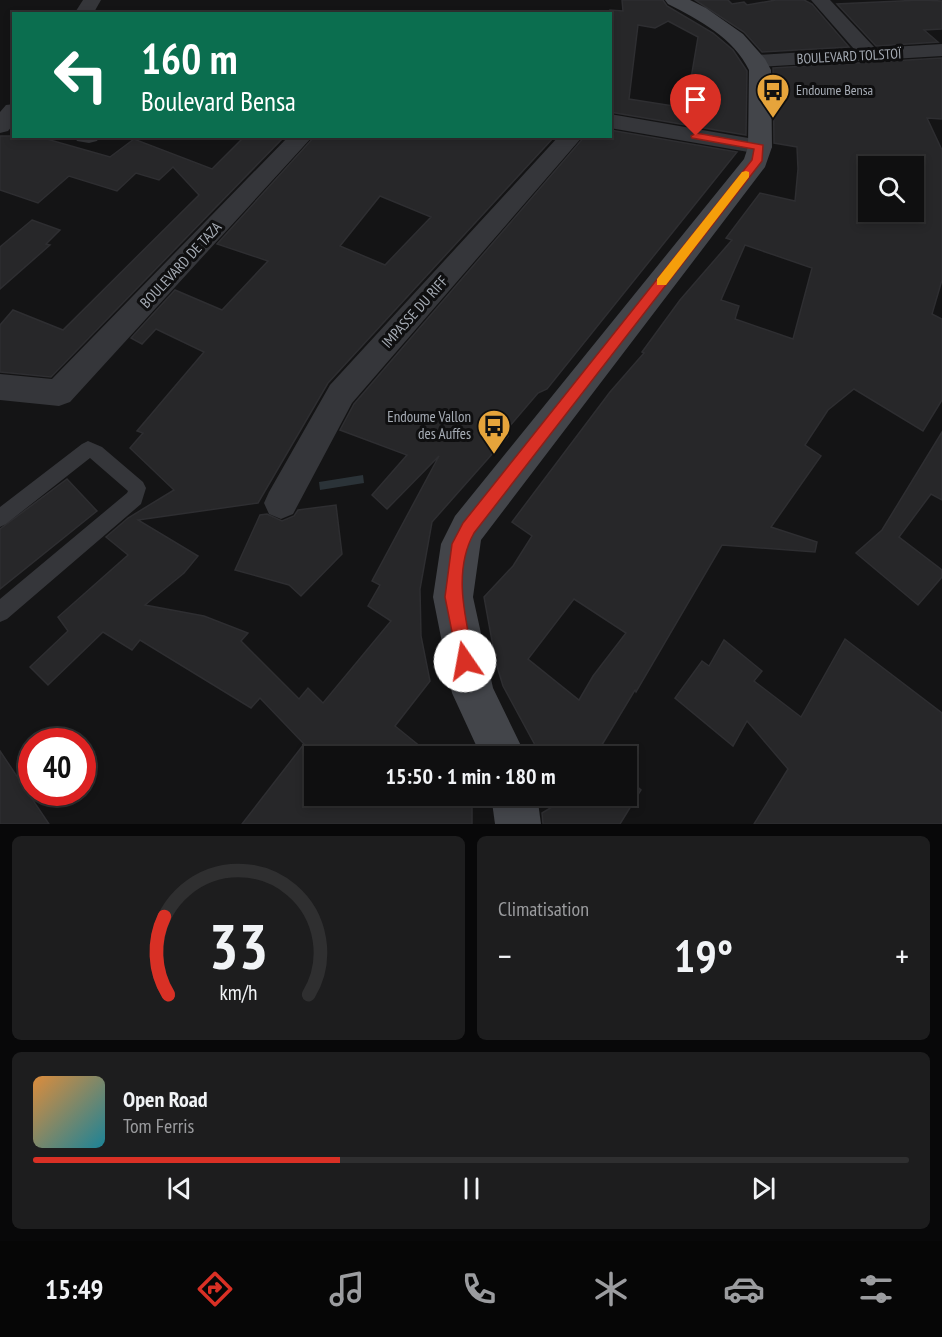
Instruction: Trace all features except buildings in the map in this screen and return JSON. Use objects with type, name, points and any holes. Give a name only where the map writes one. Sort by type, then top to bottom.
[{"type":"street","points":[[499,746],[473,693],[462,644],[453,597],[460,544],[475,520],[756,161],[760,147],[760,70],[756,61],[734,36],[675,0]]},
{"type":"street","points":[[820,0],[870,55]]},
{"type":"street","name":"BOULEVARD TOLSTOÏ","points":[[756,61],[942,50]]},
{"type":"street","points":[[0,126],[12,112]]},
{"type":"street","points":[[612,121],[760,147]]},
{"type":"street","name":"BOULEVARD DE TAZA","points":[[0,387],[59,393],[300,138]]},
{"type":"street","name":"IMPASSE DU RIFF","points":[[281,503],[341,394],[570,138]]},
{"type":"street","points":[[516,806],[518,824]]},
{"type":"lane","points":[[0,518],[88,449],[96,452],[137,488],[135,498],[0,612]]},
{"type":"shaded area","points":[[363,475],[364,483],[320,490],[319,482]]},
{"type":"slow traffic","points":[[661,282],[746,174]]},
{"type":"place","name":"Endoume Bensa","points":[[773,119]]},
{"type":"place","name":"Endoume Vallon des Auffes","points":[[494,455]]},
{"type":"route","points":[[465,661],[453,597],[460,544],[468,528],[756,161],[760,147],[696,136]]}]
